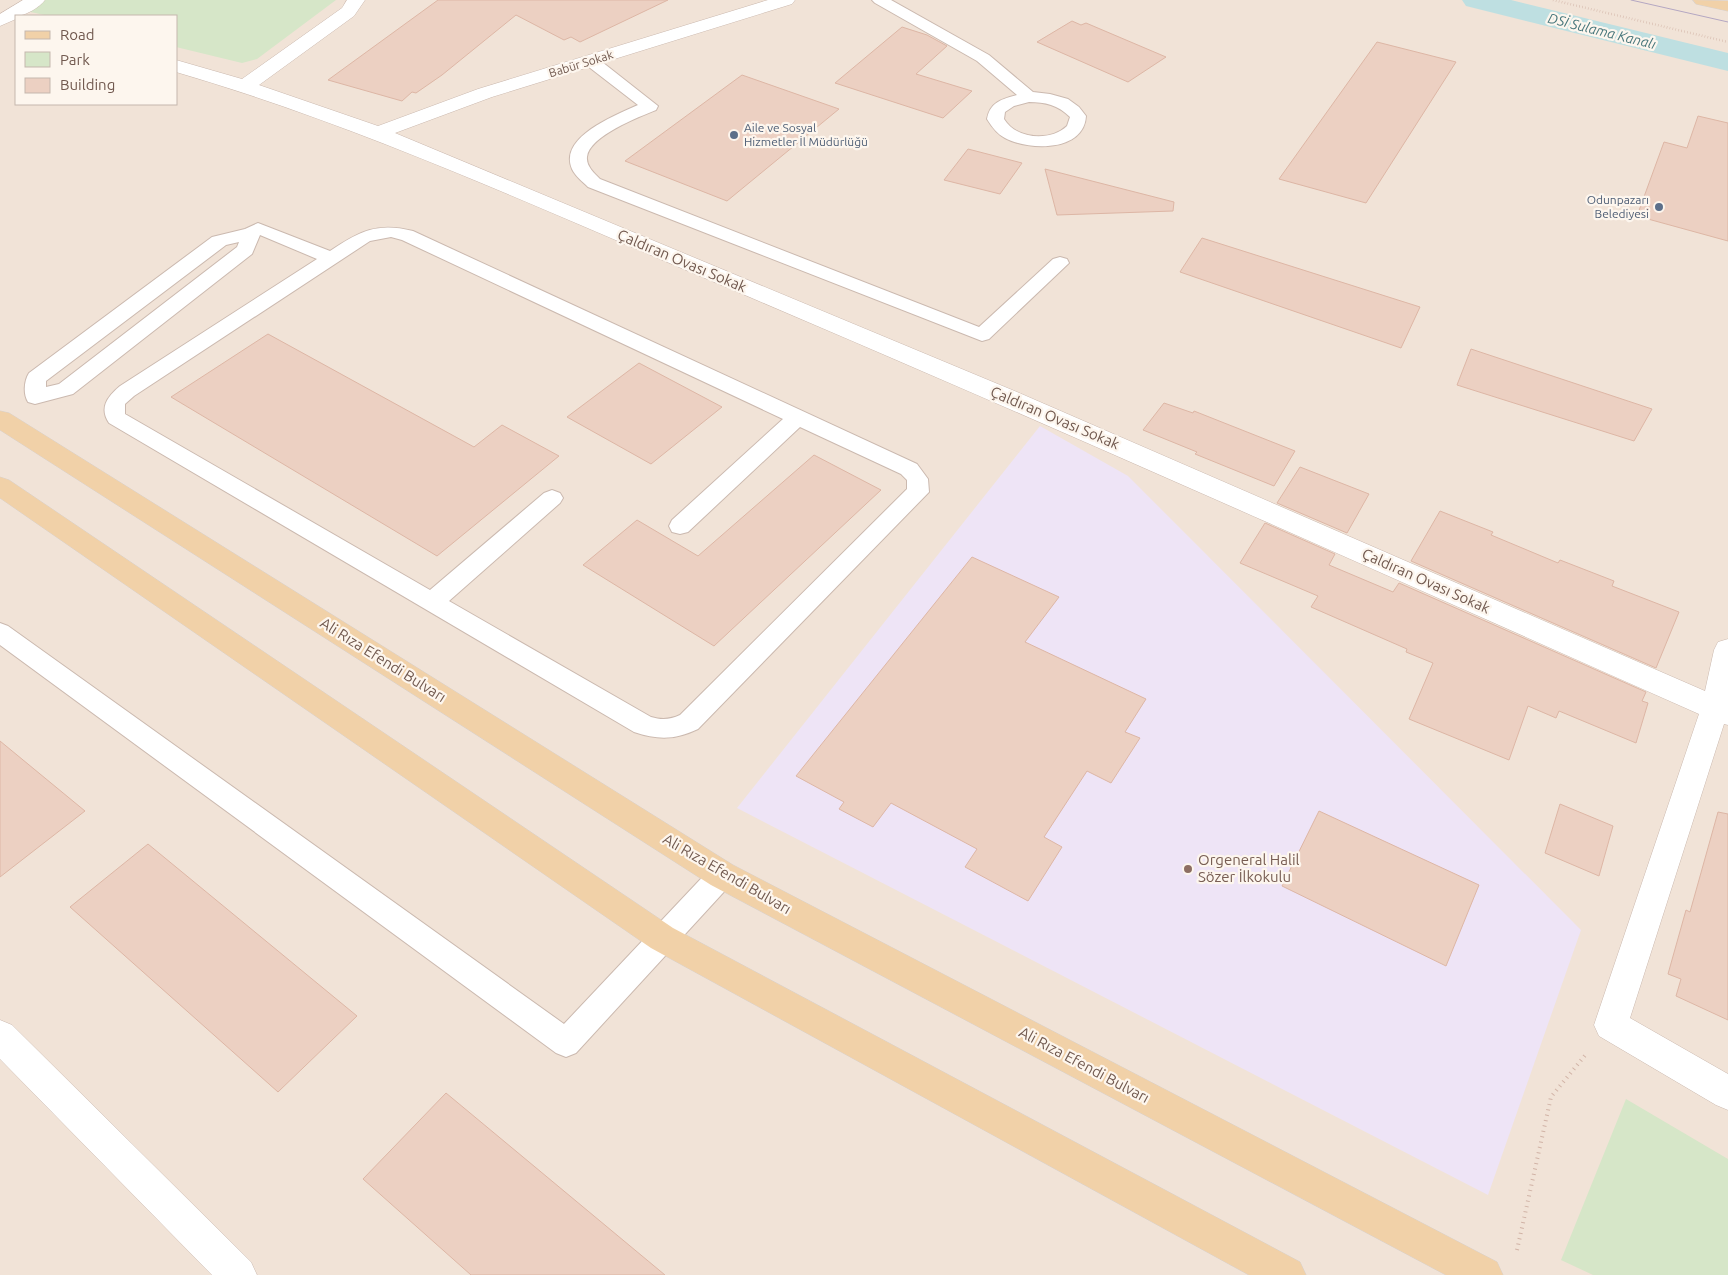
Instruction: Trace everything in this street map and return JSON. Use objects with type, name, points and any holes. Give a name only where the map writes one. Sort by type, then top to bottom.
[{"type":"main road","points":[[1702,0],[1728,6]]},
{"type":"main road","name":"Ali Rıza Efendi Bulvarı","points":[[1,422],[722,875],[1484,1275]]},
{"type":"main road","points":[[0,486],[662,938],[1287,1275]]},
{"type":"street","points":[[7,20],[36,0]]},
{"type":"street","points":[[245,86],[348,12],[356,0]]},
{"type":"street","name":"Babür Sokak","points":[[378,133],[485,94],[786,0]]},
{"type":"street","name":"Çaldıran Ovası Sokak","points":[[178,67],[245,86],[378,133],[1105,438],[1721,711]]},
{"type":"street","points":[[1728,650],[1721,711],[1611,1024],[1728,1093]]},
{"type":"street","points":[[0,1036],[238,1275]]},
{"type":"lane","points":[[880,0],[983,58],[1029,96]]},
{"type":"lane","points":[[590,61],[650,106],[594,134],[581,147],[577,154],[577,162],[585,176],[594,183],[982,335],[1060,263]]},
{"type":"lane","points":[[254,231],[245,250],[66,389],[35,397],[36,378],[219,241],[254,231],[331,258]]},
{"type":"lane","points":[[391,232],[407,235],[798,417],[908,468],[916,475],[920,483],[918,492],[703,709],[679,728],[661,730],[643,725],[116,418],[113,412],[114,405],[127,391],[331,258],[364,237],[391,232]]},
{"type":"lane","points":[[680,526],[798,417]]},
{"type":"lane","points":[[432,602],[552,498]]},
{"type":"lane","points":[[0,632],[566,1043],[722,875]]},
{"type":"path","points":[[1553,0],[1728,42]]},
{"type":"path","points":[[1515,1256],[1551,1097],[1611,1024]]},
{"type":"shaded area","points":[[0,0],[1728,0],[1728,1275],[0,1275]]},
{"type":"shaded area","name":"Orgeneral Halil Sözer İlkokulu","points":[[1040,426],[1128,476],[1581,930],[1488,1195],[737,808]]},
{"type":"green space","points":[[44,0],[336,0],[257,59],[242,63],[178,47],[178,15],[44,15],[26,11]]},
{"type":"green space","points":[[1626,1099],[1728,1159],[1728,1275],[1593,1275],[1561,1260]]},
{"type":"building","points":[[438,0],[668,0],[580,42],[571,37],[564,40],[516,15],[442,75],[416,93],[412,92],[402,101],[328,80]]},
{"type":"building","points":[[1072,21],[1081,25],[1086,23],[1166,57],[1128,82],[1037,42]]},
{"type":"building","points":[[902,27],[927,35],[947,46],[916,74],[972,91],[943,118],[835,83]]},
{"type":"building","points":[[1377,42],[1456,62],[1366,203],[1279,179]]},
{"type":"building","name":"Aile ve Sosyal Hizmetler İl Müdürlüğü","points":[[742,75],[839,109],[727,201],[625,161]]},
{"type":"building","points":[[1698,116],[1728,123],[1728,241],[1637,216],[1664,142],[1687,148]]},
{"type":"building","points":[[968,149],[1022,163],[1000,194],[944,180]]},
{"type":"building","points":[[1045,169],[1174,202],[1173,211],[1057,215]]},
{"type":"building","points":[[1202,238],[1420,307],[1401,348],[1180,272]]},
{"type":"building","points":[[268,334],[474,447],[502,425],[559,456],[437,556],[171,397]]},
{"type":"building","points":[[1471,349],[1652,409],[1634,441],[1457,385]]},
{"type":"building","points":[[639,363],[722,407],[651,464],[567,417]]},
{"type":"building","points":[[1164,403],[1193,413],[1194,411],[1295,451],[1274,486],[1195,454],[1197,452],[1143,430]]},
{"type":"building","points":[[814,455],[881,490],[714,646],[583,565],[637,520],[698,556]]},
{"type":"building","points":[[1300,467],[1369,494],[1347,533],[1277,503]]},
{"type":"building","points":[[1440,511],[1493,532],[1491,535],[1558,563],[1560,560],[1614,581],[1612,586],[1679,612],[1656,668],[1411,561]]},
{"type":"building","points":[[1265,523],[1335,554],[1329,565],[1393,592],[1399,583],[1646,692],[1642,701],[1648,703],[1636,743],[1559,711],[1556,718],[1528,706],[1509,760],[1409,719],[1433,663],[1406,652],[1407,649],[1311,607],[1318,596],[1240,563]]},
{"type":"building","points":[[972,557],[1059,597],[1025,642],[1146,699],[1125,732],[1140,738],[1111,783],[1087,771],[1044,837],[1062,847],[1028,901],[965,867],[977,849],[891,803],[873,827],[839,809],[844,802],[796,776]]},
{"type":"building","points":[[0,741],[85,811],[0,877]]},
{"type":"building","points":[[1560,804],[1613,826],[1599,876],[1545,853]]},
{"type":"building","points":[[1319,811],[1479,885],[1446,966],[1282,886]]},
{"type":"building","points":[[1718,812],[1728,814],[1728,1020],[1676,996],[1681,979],[1668,974],[1686,910],[1690,912]]},
{"type":"building","points":[[148,844],[357,1016],[278,1092],[70,907]]},
{"type":"building","points":[[446,1093],[665,1275],[471,1275],[363,1179]]},
{"type":"waterway","name":"DSİ Sulama Kanalı","points":[[1476,0],[1728,62]]},
{"type":"tram line","points":[[1631,0],[1728,22]]},
{"type":"place","name":"Aile ve Sosyal Hizmetler İl Müdürlüğü","points":[[734,135]]},
{"type":"place","name":"Odunpazarı Belediyesi","points":[[1659,207]]},
{"type":"place","name":"Orgeneral Halil Sözer İlkokulu","points":[[1188,869]]}]
